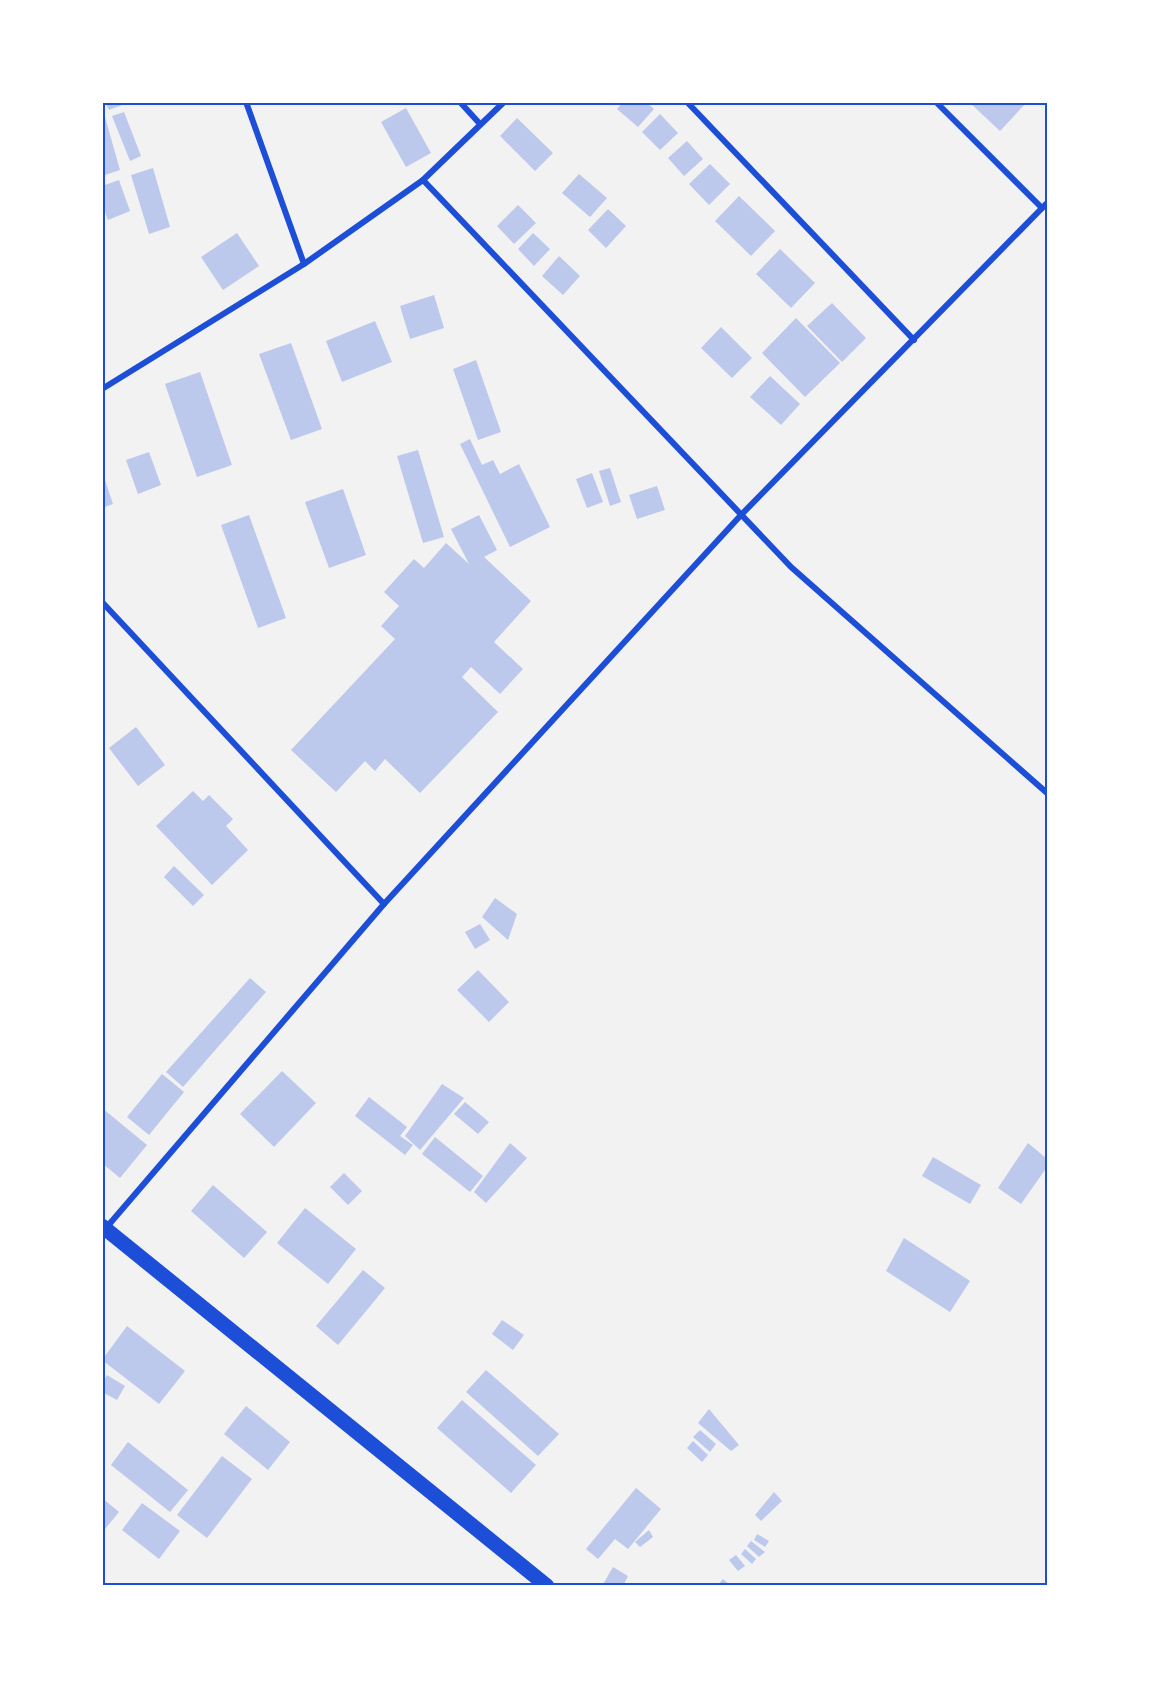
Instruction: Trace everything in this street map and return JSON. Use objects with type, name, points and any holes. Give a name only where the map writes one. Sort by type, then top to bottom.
[{"type":"main road","points":[[103,1229],[547,1586]]},
{"type":"street","points":[[246,102],[304,264]]},
{"type":"street","points":[[460,102],[480,124]]},
{"type":"street","points":[[102,389],[304,264],[423,180],[504,102]]},
{"type":"street","points":[[687,102],[914,340]]},
{"type":"street","points":[[103,1229],[384,904],[741,515],[1045,206],[936,102]]},
{"type":"street","points":[[423,180],[791,567],[1047,793]]},
{"type":"street","points":[[102,602],[384,904]]},
{"type":"building","points":[[105,102],[130,102],[109,110]]},
{"type":"building","points":[[623,102],[646,102],[654,109],[638,127],[617,109]]},
{"type":"building","points":[[969,102],[1027,102],[1000,131]]},
{"type":"building","points":[[406,108],[431,153],[406,167],[381,122]]},
{"type":"building","points":[[124,112],[141,156],[130,161],[112,116]]},
{"type":"building","points":[[660,114],[678,133],[660,150],[642,132]]},
{"type":"building","points":[[105,117],[120,170],[102,176],[102,118]]},
{"type":"building","points":[[517,118],[553,153],[535,171],[500,136]]},
{"type":"building","points":[[687,141],[703,159],[684,176],[668,158]]},
{"type":"building","points":[[710,164],[730,184],[709,205],[689,184]]},
{"type":"building","points":[[153,168],[170,227],[149,234],[131,175]]},
{"type":"building","points":[[579,174],[607,198],[590,217],[562,193]]},
{"type":"building","points":[[119,180],[130,211],[108,220],[102,204],[102,186]]},
{"type":"building","points":[[739,196],[775,231],[751,256],[715,221]]},
{"type":"building","points":[[518,205],[536,223],[514,244],[497,226]]},
{"type":"building","points":[[608,209],[626,226],[606,248],[588,230]]},
{"type":"building","points":[[237,233],[259,266],[223,290],[201,257]]},
{"type":"building","points":[[533,233],[550,249],[534,266],[518,249]]},
{"type":"building","points":[[780,249],[815,283],[791,308],[756,274]]},
{"type":"building","points":[[559,256],[580,276],[563,295],[542,276]]},
{"type":"building","points":[[434,295],[444,328],[410,339],[400,306]]},
{"type":"building","points":[[832,303],[866,338],[842,362],[807,326]]},
{"type":"building","points":[[796,318],[840,363],[805,397],[762,353]]},
{"type":"building","points":[[375,321],[392,362],[342,382],[326,341]]},
{"type":"building","points":[[721,327],[752,358],[732,378],[701,348]]},
{"type":"building","points":[[291,343],[322,429],[291,440],[259,354]]},
{"type":"building","points":[[476,360],[501,432],[478,440],[453,369]]},
{"type":"building","points":[[200,372],[232,465],[197,477],[165,384]]},
{"type":"building","points":[[770,376],[800,404],[781,425],[750,397]]},
{"type":"building","points":[[470,439],[482,465],[493,460],[500,474],[519,464],[550,527],[510,547],[460,444]]},
{"type":"building","points":[[418,450],[444,537],[423,543],[397,456]]},
{"type":"building","points":[[149,452],[161,485],[138,494],[126,460]]},
{"type":"building","points":[[610,468],[621,502],[610,506],[599,471]]},
{"type":"building","points":[[102,471],[113,504],[102,508]]},
{"type":"building","points":[[592,473],[603,502],[587,508],[576,479]]},
{"type":"building","points":[[657,486],[665,510],[637,519],[629,495]]},
{"type":"building","points":[[343,489],[366,555],[329,568],[305,502]]},
{"type":"building","points":[[249,515],[286,618],[258,628],[221,525]]},
{"type":"building","points":[[479,515],[497,550],[484,557],[531,601],[494,642],[523,669],[500,694],[471,667],[462,677],[498,712],[420,793],[385,759],[375,771],[365,761],[336,792],[291,750],[395,639],[381,626],[399,606],[384,592],[414,559],[424,568],[446,543],[469,564],[451,529]]},
{"type":"building","points":[[136,727],[165,765],[138,786],[109,748]]},
{"type":"building","points":[[193,791],[203,801],[209,795],[233,819],[226,826],[248,850],[212,885],[156,826]]},
{"type":"building","points":[[174,866],[204,895],[193,906],[164,877]]},
{"type":"building","points":[[495,898],[517,914],[508,940],[482,917]]},
{"type":"building","points":[[480,924],[490,940],[475,949],[465,932]]},
{"type":"building","points":[[478,970],[509,1002],[489,1022],[457,990]]},
{"type":"building","points":[[250,978],[266,992],[183,1087],[166,1072]]},
{"type":"building","points":[[282,1071],[316,1103],[274,1147],[240,1114]]},
{"type":"building","points":[[162,1074],[184,1092],[149,1135],[127,1117]]},
{"type":"building","points":[[442,1084],[464,1098],[420,1150],[405,1136]]},
{"type":"building","points":[[369,1097],[407,1127],[400,1136],[413,1145],[405,1155],[355,1116]]},
{"type":"building","points":[[465,1102],[489,1122],[478,1134],[454,1114]]},
{"type":"building","points":[[102,1108],[147,1145],[120,1178],[102,1163]]},
{"type":"building","points":[[435,1137],[483,1176],[470,1192],[422,1154]]},
{"type":"building","points":[[510,1143],[527,1158],[486,1203],[474,1192]]},
{"type":"building","points":[[1028,1143],[1047,1159],[1047,1167],[1021,1204],[998,1188]]},
{"type":"building","points":[[933,1157],[981,1185],[970,1204],[922,1176]]},
{"type":"building","points":[[344,1173],[362,1191],[348,1205],[330,1187]]},
{"type":"building","points":[[213,1185],[267,1232],[244,1258],[191,1211]]},
{"type":"building","points":[[305,1208],[356,1249],[328,1284],[277,1243]]},
{"type":"building","points":[[904,1238],[970,1281],[950,1312],[886,1271]]},
{"type":"building","points":[[363,1270],[385,1288],[338,1345],[316,1326]]},
{"type":"building","points":[[502,1320],[524,1335],[513,1350],[492,1334]]},
{"type":"building","points":[[127,1326],[185,1371],[159,1404],[102,1360]]},
{"type":"building","points":[[486,1370],[559,1434],[538,1456],[466,1392]]},
{"type":"building","points":[[107,1375],[125,1386],[117,1400],[102,1392],[102,1384]]},
{"type":"building","points":[[462,1400],[536,1465],[511,1493],[437,1428]]},
{"type":"building","points":[[246,1406],[290,1442],[268,1470],[224,1434]]},
{"type":"building","points":[[709,1409],[739,1445],[731,1451],[698,1423]]},
{"type":"building","points":[[700,1430],[716,1444],[710,1452],[693,1437]]},
{"type":"building","points":[[693,1441],[708,1455],[702,1462],[687,1448]]},
{"type":"building","points":[[128,1442],[188,1490],[170,1512],[111,1465]]},
{"type":"building","points":[[222,1456],[252,1479],[207,1538],[177,1515]]},
{"type":"building","points":[[636,1488],[661,1509],[628,1549],[615,1539],[598,1559],[586,1549]]},
{"type":"building","points":[[774,1492],[782,1501],[761,1521],[755,1515]]},
{"type":"building","points":[[102,1498],[119,1512],[105,1529],[102,1526]]},
{"type":"building","points":[[142,1503],[180,1531],[159,1559],[122,1530]]},
{"type":"building","points":[[649,1530],[653,1537],[640,1547],[635,1542]]},
{"type":"building","points":[[757,1534],[769,1541],[765,1547],[754,1540]]},
{"type":"building","points":[[751,1541],[765,1552],[759,1557],[747,1546]]},
{"type":"building","points":[[745,1549],[756,1559],[752,1564],[741,1554]]},
{"type":"building","points":[[736,1555],[745,1566],[738,1571],[729,1560]]},
{"type":"building","points":[[613,1567],[628,1576],[623,1586],[602,1586]]},
{"type":"building","points":[[723,1579],[731,1586],[717,1586]]}]
